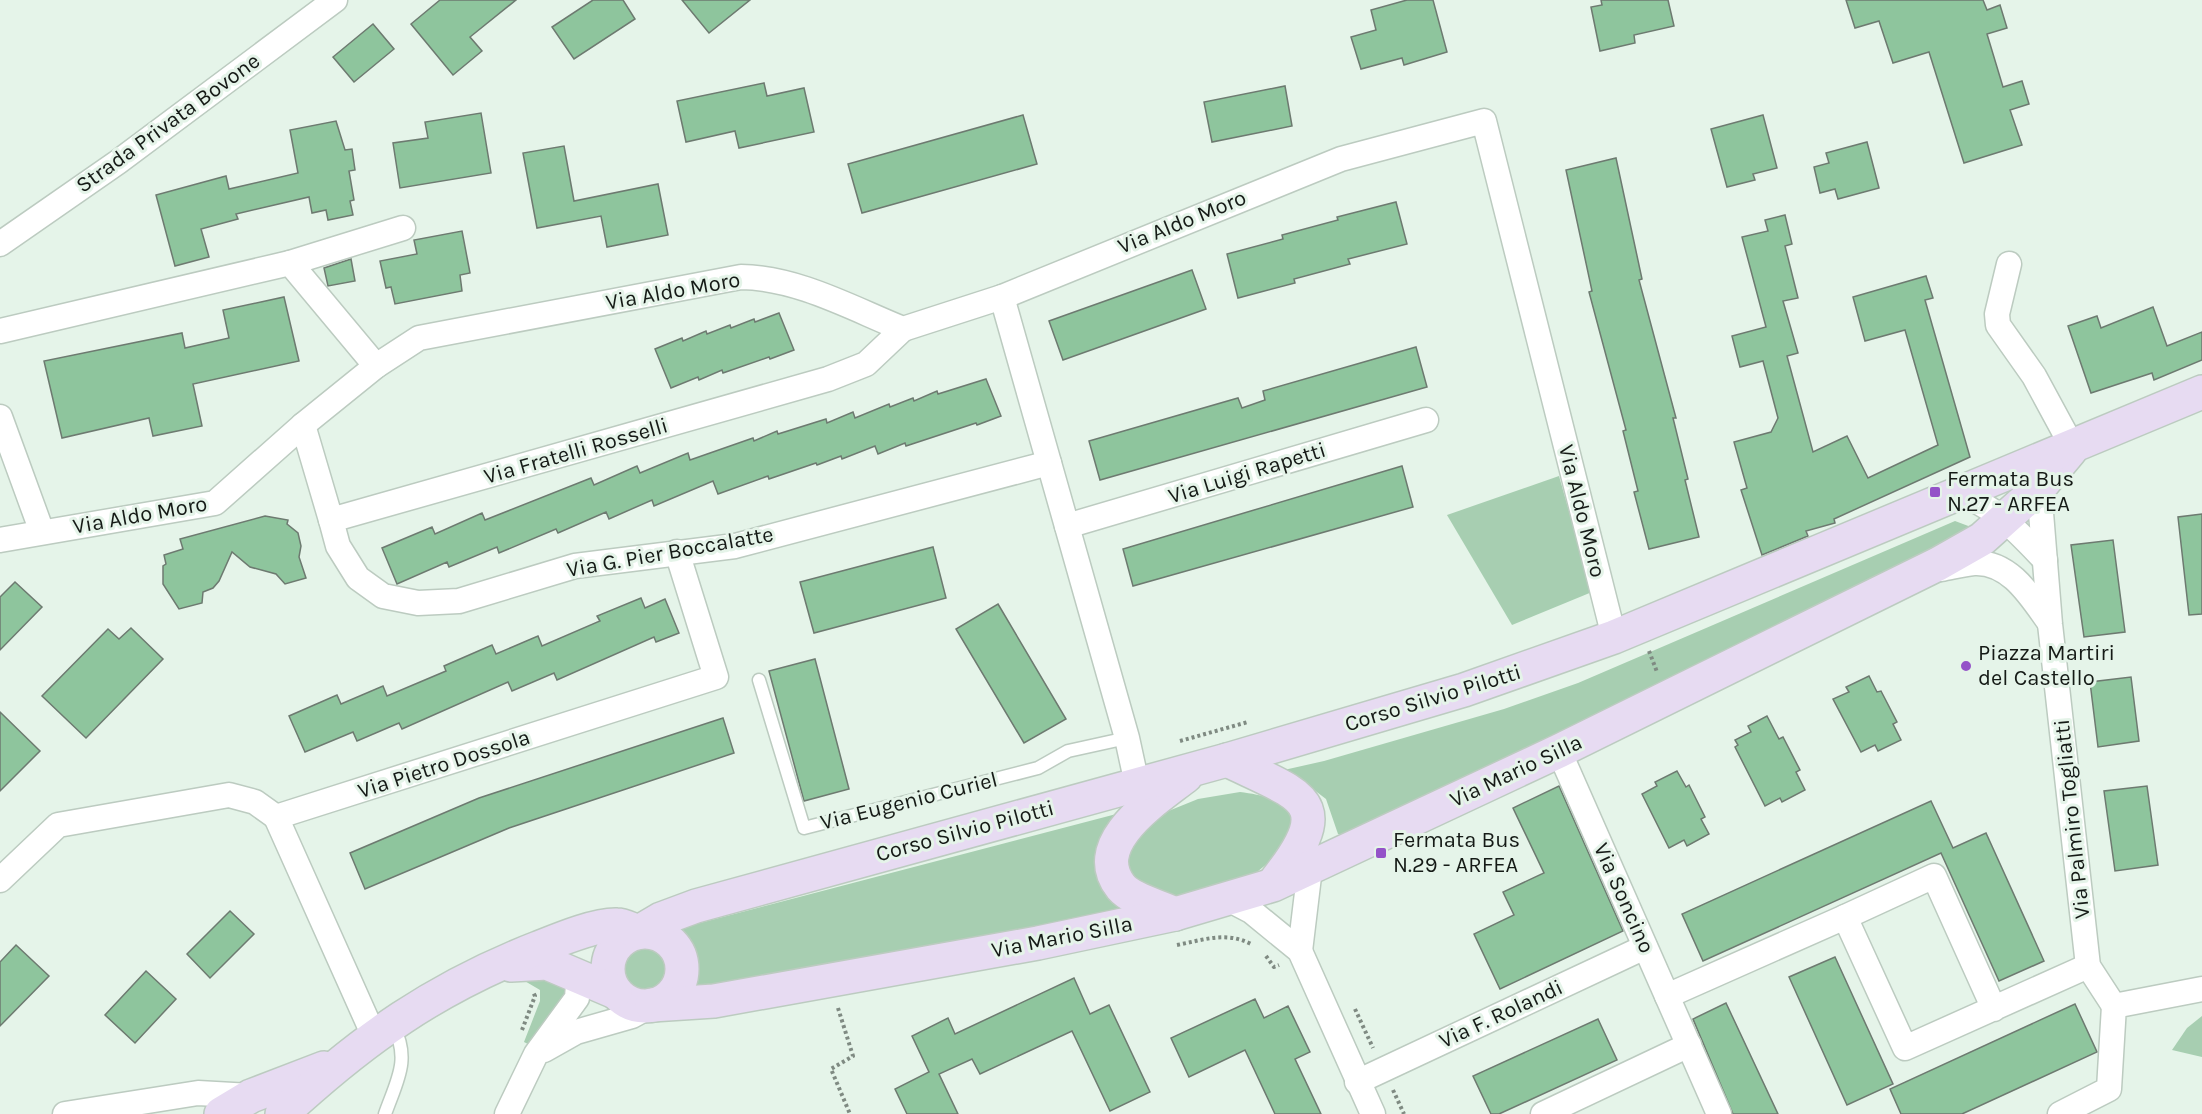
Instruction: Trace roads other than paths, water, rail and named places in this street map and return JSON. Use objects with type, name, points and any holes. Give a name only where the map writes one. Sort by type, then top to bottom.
[{"type":"street","name":"Strada Privata Bovone","points":[[0,244],[118,162],[335,0]]},
{"type":"street","name":"Via Aldo Moro","points":[[0,540],[215,504],[303,425],[376,366],[419,338],[741,277],[766,277],[791,283],[903,329],[1002,297],[1341,159],[1484,122],[1626,632]]},
{"type":"street","points":[[0,331],[290,263],[403,228]]},
{"type":"street","points":[[290,263],[376,366]]},
{"type":"street","points":[[2009,264],[1997,314],[1998,325],[2034,376],[2073,448]]},
{"type":"street","points":[[1002,297],[1127,738],[1137,784],[1134,819]]},
{"type":"street","name":"Via Fratelli Rosselli","points":[[331,520],[828,380],[866,364],[903,329]]},
{"type":"street","name":"Corso Silvio Pilotti","points":[[615,992],[610,982],[608,961],[619,941],[661,919],[696,906],[1227,760],[1464,690],[1626,632],[2073,448],[2202,392]]},
{"type":"street","points":[[0,417],[42,532]]},
{"type":"street","name":"Via Luigi Rapetti","points":[[1067,526],[1426,420]]},
{"type":"street","points":[[303,425],[331,520]]},
{"type":"street","name":"Via Mario Silla","points":[[652,1005],[714,1001],[1038,943],[1175,929],[1228,899],[1273,885],[1559,751],[1923,572],[1982,539],[2039,488],[2073,448]]},
{"type":"street","name":"Via G. Pier Boccalatte","points":[[331,520],[338,546],[358,578],[383,596],[418,603],[459,601],[575,566],[735,546],[1049,463]]},
{"type":"street","name":"Via Palmiro Togliatti","points":[[2039,488],[2050,624],[2088,966],[2114,1006]]},
{"type":"street","points":[[1962,494],[1987,505],[2005,519],[2045,560]]},
{"type":"street","name":"Via Pietro Dossola","points":[[276,817],[716,677],[677,552]]},
{"type":"street","name":"Via Palmiro Togliatti","points":[[1923,572],[1976,563],[2000,569],[2023,585],[2050,624]]},
{"type":"street","name":"Via Soncino","points":[[1559,751],[1719,1114]]},
{"type":"street","points":[[1227,760],[1289,790],[1303,802],[1309,814],[1309,828],[1301,846],[1273,885]]},
{"type":"street","points":[[1175,929],[1121,887],[1113,872],[1111,858],[1115,842],[1134,819],[1194,769]]},
{"type":"street","points":[[0,880],[58,825],[229,795],[255,802],[276,817],[383,1030]]},
{"type":"street","points":[[1300,952],[1310,868]]},
{"type":"street","points":[[1668,996],[1934,876],[1994,1009]]},
{"type":"street","points":[[1228,899],[1251,911],[1300,952],[1373,1114]]},
{"type":"street","points":[[1845,917],[1905,1048],[2088,966]]},
{"type":"street","points":[[282,1114],[337,1064],[383,1030],[428,1000],[491,966],[572,934],[617,925],[639,932],[661,935],[677,950],[681,960],[680,982],[666,999],[632,1016],[576,1032],[537,1054]]},
{"type":"street","name":"Via F. Rolandi","points":[[1357,1082],[1646,946]]},
{"type":"street","points":[[491,966],[547,963],[615,992],[634,1004],[652,1005]]},
{"type":"street","points":[[507,1114],[537,1054],[577,998],[578,984],[574,973]]},
{"type":"street","points":[[2060,1114],[2109,1089],[2114,1006],[2202,989]]},
{"type":"street","points":[[1543,1114],[1689,1046]]},
{"type":"street","points":[[65,1114],[156,1107],[198,1093],[233,1108],[337,1064]]},
{"type":"lane","name":"Via Eugenio Curiel","points":[[759,680],[804,828],[1038,768],[1068,751],[1127,738]]},
{"type":"lane","points":[[383,1030],[402,1042],[403,1054],[401,1069],[385,1114]]},
{"type":"place","name":"Fermata Bus N.27 - ARFEA","points":[[1935,492]]},
{"type":"place","name":"Piazza Martiri del Castello","points":[[1966,666]]},
{"type":"place","name":"Fermata Bus N.29 - ARFEA","points":[[1381,853]]}]
